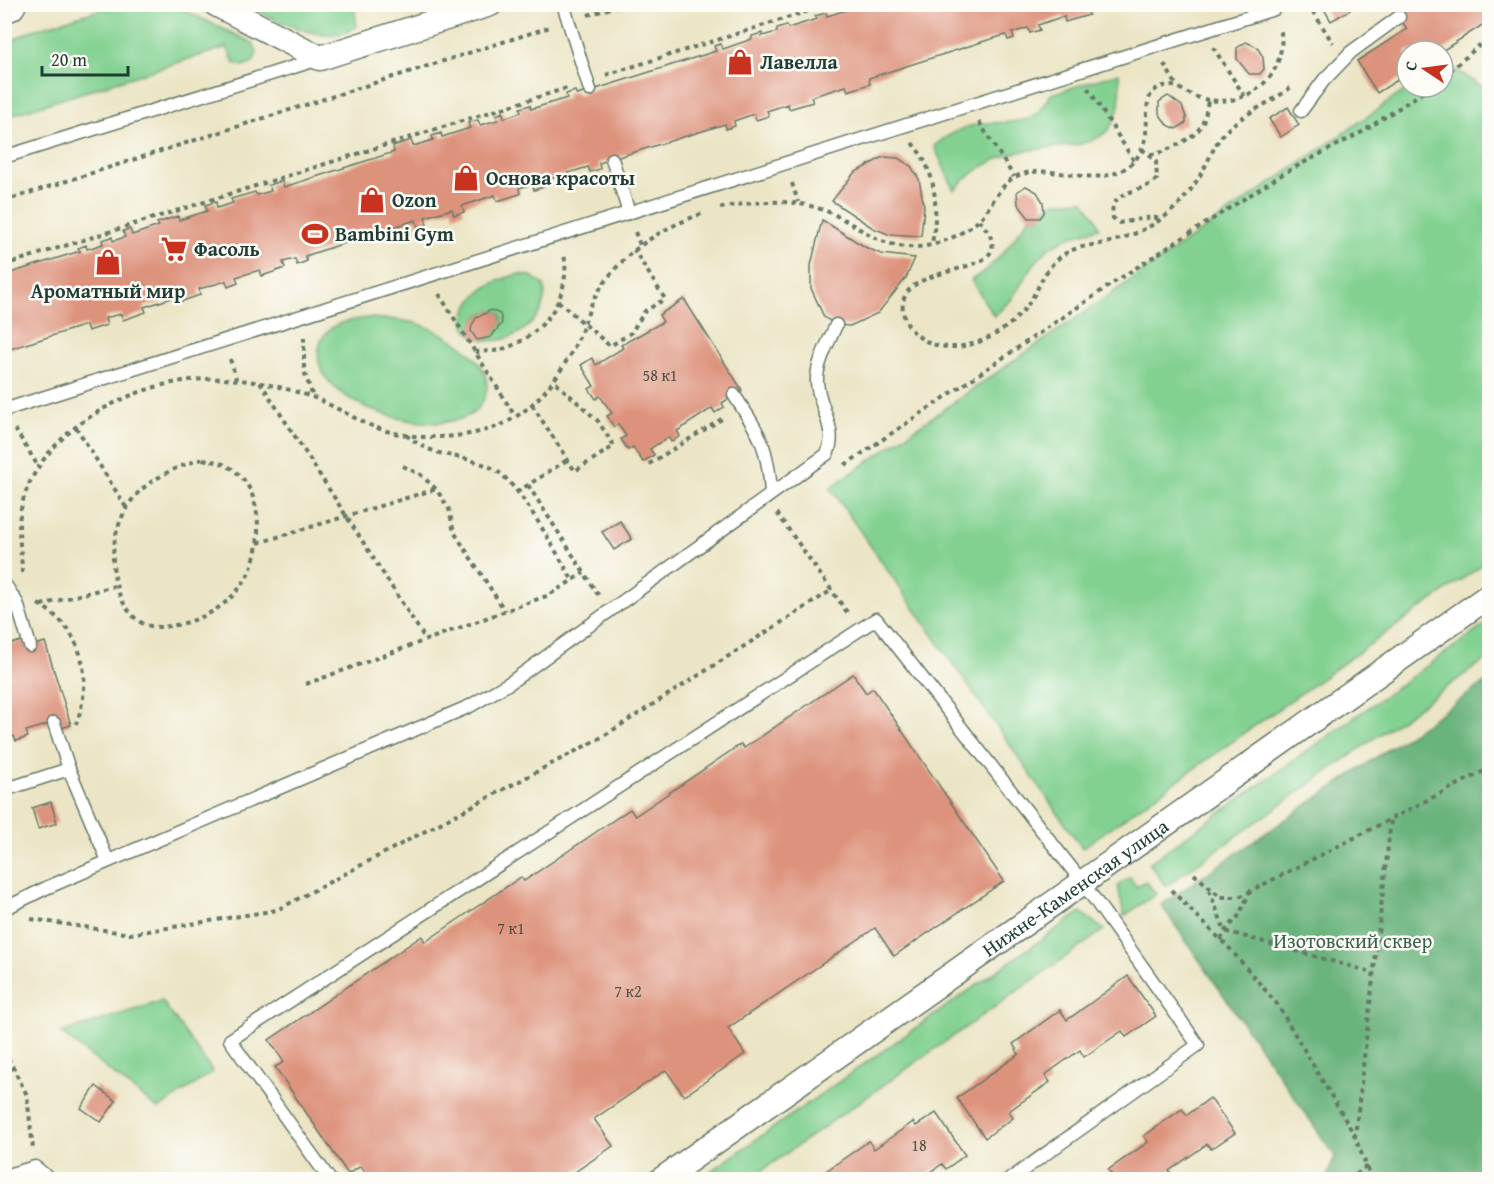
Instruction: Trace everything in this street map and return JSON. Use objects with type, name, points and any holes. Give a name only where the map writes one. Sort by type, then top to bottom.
[{"type":"main road","points":[[4,6],[9,4]]},
{"type":"street","points":[[216,4],[320,58],[490,4]]},
{"type":"street","name":"Нижне-Каменская улица","points":[[661,1179],[1490,595]]},
{"type":"lane","points":[[563,4],[589,86]]},
{"type":"lane","points":[[7,416],[310,314],[1274,9]]},
{"type":"lane","points":[[1301,111],[1324,80],[1351,52],[1399,17]]},
{"type":"lane","points":[[4,157],[320,58]]},
{"type":"lane","points":[[612,159],[629,213]]},
{"type":"lane","points":[[4,909],[108,861],[470,706],[511,682],[827,454],[831,445],[817,384],[818,370],[836,324]]},
{"type":"lane","points":[[734,395],[763,441],[769,459],[769,495]]},
{"type":"lane","points":[[4,584],[18,599],[30,646]]},
{"type":"lane","points":[[330,1179],[230,1040],[876,619],[1083,883],[1198,1045],[1009,1179]]},
{"type":"lane","points":[[54,723],[69,770],[108,861]]},
{"type":"lane","points":[[4,790],[69,770]]},
{"type":"lane","points":[[4,1176],[35,1167],[51,1179]]},
{"type":"path","points":[[4,201],[624,4]]},
{"type":"path","points":[[4,265],[589,86],[831,4]]},
{"type":"path","points":[[1308,4],[1328,36]]},
{"type":"path","points":[[79,715],[86,682],[79,647],[56,616],[41,605],[18,599],[22,567],[19,525],[25,495],[38,466],[58,442],[76,427],[112,404],[141,391],[172,382],[204,378],[260,382],[314,398],[383,430],[405,435],[463,435],[501,425],[532,405],[554,381],[577,342],[594,299],[617,266],[634,250],[684,220],[721,207],[762,201],[798,202],[829,212],[868,236],[890,244],[917,247],[932,244],[957,235],[979,220],[1001,189],[1014,177],[1030,171],[1050,171],[1078,177],[1119,172],[1134,161],[1148,136],[1146,109],[1148,98],[1156,89],[1166,85],[1178,87],[1193,95],[1224,101],[1245,97],[1260,88],[1274,72],[1281,51],[1281,30],[1274,9]]},
{"type":"path","points":[[1203,32],[1245,97]]},
{"type":"path","points":[[1455,67],[1490,36]]},
{"type":"path","points":[[1335,46],[1343,40]]},
{"type":"path","points":[[1077,71],[1134,161]]},
{"type":"path","points":[[979,220],[990,232],[993,245],[991,254],[984,261],[920,280],[908,293],[904,304],[905,318],[911,330],[922,340],[935,345],[966,347],[984,340],[1007,325],[1028,304],[1048,269],[1060,256],[1082,246],[1110,242],[1137,233],[1161,220],[1187,194],[1202,172],[1213,146],[1228,128],[1293,85]]},
{"type":"path","points":[[1156,162],[1161,154],[1195,135],[1206,115],[1208,99]]},
{"type":"path","points":[[838,469],[866,453],[1128,273],[1286,172],[1362,132],[1413,99]]},
{"type":"path","points":[[969,106],[1014,177]]},
{"type":"path","points":[[899,128],[920,152],[934,181],[938,212],[932,244]]},
{"type":"path","points":[[1142,149],[1156,162],[1157,179],[1151,186],[1131,189],[1122,195],[1112,212],[1113,218],[1119,223],[1152,217],[1161,220]]},
{"type":"path","points":[[1150,154],[1161,154]]},
{"type":"path","points":[[475,352],[501,350],[525,340],[545,323],[558,301],[565,268],[558,235]]},
{"type":"path","points":[[558,301],[610,346],[631,333],[645,311],[665,299],[634,250]]},
{"type":"path","points":[[428,277],[515,416]]},
{"type":"path","points":[[310,314],[303,342],[304,371],[314,398]]},
{"type":"path","points":[[532,405],[575,471],[614,446],[598,421],[554,381]]},
{"type":"path","points":[[260,382],[426,640]]},
{"type":"path","points":[[650,464],[741,406]]},
{"type":"path","points":[[7,416],[38,466]]},
{"type":"path","points":[[76,427],[127,509]]},
{"type":"path","points":[[405,435],[432,453],[481,463],[495,470],[517,492],[573,581]]},
{"type":"path","points":[[203,459],[222,463],[239,473],[249,490],[258,515],[258,543],[242,585],[219,608],[198,620],[155,628],[139,622],[124,606],[114,586],[113,560],[116,534],[127,509],[149,484],[183,465],[203,459]]},
{"type":"path","points":[[517,492],[567,460]]},
{"type":"path","points":[[403,466],[421,475],[436,489],[448,509],[454,532],[505,611]]},
{"type":"path","points":[[528,485],[600,598]]},
{"type":"path","points":[[258,543],[436,489]]},
{"type":"path","points":[[769,495],[860,630]]},
{"type":"path","points":[[306,684],[549,595],[584,573]]},
{"type":"path","points":[[41,605],[114,586]]},
{"type":"path","points":[[27,919],[130,934],[277,910],[602,736],[832,590]]},
{"type":"path","points":[[1194,874],[1209,889],[1221,897],[1231,899],[1490,768]]},
{"type":"path","points":[[1355,1137],[1391,820]]},
{"type":"path","points":[[1209,889],[1225,931]]},
{"type":"path","points":[[1171,890],[1221,940],[1277,1004],[1355,1137],[1372,1179]]},
{"type":"path","points":[[1221,940],[1225,931],[1238,917],[1250,891]]},
{"type":"path","points":[[1225,931],[1374,973]]},
{"type":"path","points":[[4,1050],[27,1095],[35,1167]]},
{"type":"path","points":[[1349,1179],[1367,1166]]},
{"type":"green space","points":[[173,5],[253,43],[257,53],[253,62],[243,66],[234,63],[227,47],[5,117],[5,44],[30,31],[112,6]]},
{"type":"green space","points":[[246,5],[361,5],[354,7],[357,26],[346,33],[332,35],[285,24]]},
{"type":"green space","points":[[1455,69],[1489,91],[1489,560],[1082,848],[830,488],[1395,97],[1455,99]]},
{"type":"green space","points":[[1119,73],[1120,101],[1114,121],[1104,134],[1090,141],[1072,145],[1011,154],[980,168],[954,190],[934,146],[940,141],[973,125],[1026,120],[1039,112],[1051,94]]},
{"type":"green space","points":[[1083,200],[1096,218],[1099,228],[1067,238],[1049,248],[1034,264],[1011,300],[994,316],[971,280],[996,260],[1029,218],[1040,218],[1045,208],[1055,202]]},
{"type":"green space","points":[[519,274],[531,276],[544,285],[545,297],[536,318],[517,334],[495,341],[483,340],[491,337],[502,323],[501,314],[496,311],[487,312],[474,322],[471,330],[473,336],[464,323],[468,307],[473,300],[495,282]]},
{"type":"green space","points":[[369,318],[401,320],[419,324],[446,336],[472,355],[481,366],[486,379],[486,393],[477,410],[467,417],[451,421],[433,423],[411,421],[364,406],[344,395],[328,380],[319,363],[320,344],[323,337],[334,327],[347,321]]},
{"type":"green space","points":[[1489,622],[1489,657],[1166,886],[1149,863]]},
{"type":"green space","name":"Изотовский сквер","points":[[1489,680],[1489,1179],[1326,1179],[1335,1156],[1161,905]]},
{"type":"green space","points":[[1130,877],[1136,887],[1146,881],[1156,894],[1124,916],[1118,886]]},
{"type":"green space","points":[[1081,912],[1104,930],[750,1179],[700,1179]]},
{"type":"green space","points":[[162,1001],[213,1072],[158,1109],[61,1033]]},
{"type":"building","points":[[855,4],[1100,5],[1087,9],[1089,15],[1065,22],[1064,16],[1038,25],[1040,30],[1030,33],[1028,28],[1012,33],[1014,38],[1008,40],[1006,35],[991,39],[869,78],[870,84],[848,91],[846,86],[811,97],[813,102],[789,109],[788,104],[767,111],[769,116],[756,120],[754,114],[734,121],[735,126],[726,129],[725,124],[599,163],[600,169],[590,172],[588,167],[542,181],[544,187],[534,190],[532,184],[519,188],[520,194],[497,201],[495,195],[462,206],[464,212],[454,215],[452,209],[425,217],[427,224],[418,227],[416,220],[305,256],[307,261],[297,265],[295,259],[283,262],[285,268],[262,276],[260,270],[236,277],[238,283],[228,287],[226,281],[199,289],[200,295],[180,302],[178,296],[144,307],[146,312],[123,320],[121,314],[105,318],[107,325],[88,331],[86,325],[4,351],[4,275],[80,251],[78,248],[86,245],[87,249],[103,244],[102,240],[112,237],[113,241],[125,237],[123,231],[130,229],[132,235],[159,226],[157,223],[178,216],[179,220],[207,211],[205,205],[216,202],[217,208],[233,203],[231,199],[255,192],[257,195],[271,191],[269,185],[282,181],[284,187],[394,152],[393,146],[411,140],[413,146],[433,140],[432,136],[441,133],[442,137],[470,128],[468,123],[478,120],[480,125],[498,120],[496,115],[503,112],[504,118],[521,112],[520,108],[530,105],[531,109],[567,98],[566,94],[575,91],[577,95],[716,51],[714,46],[721,44],[723,49],[752,39],[752,36],[777,32],[777,28],[787,25],[788,28],[817,19],[815,16],[826,13],[827,16],[856,7]]},
{"type":"building","points":[[1321,4],[1346,4],[1350,10],[1331,21]]},
{"type":"building","points":[[1391,4],[1489,4],[1490,20],[1455,43],[1455,39],[1395,39],[1395,82],[1377,93],[1357,61],[1407,29]]},
{"type":"building","points":[[1246,42],[1257,47],[1263,57],[1264,69],[1260,74],[1249,74],[1237,59],[1237,48]]},
{"type":"building","points":[[1168,96],[1182,106],[1186,117],[1186,123],[1176,129],[1166,124],[1159,113],[1159,102]]},
{"type":"building","points":[[1288,107],[1299,125],[1281,137],[1269,119]]},
{"type":"building","points":[[883,157],[898,158],[911,166],[919,179],[924,207],[921,236],[888,234],[873,228],[832,201],[854,173]]},
{"type":"building","points":[[1026,186],[1037,192],[1043,202],[1044,213],[1040,218],[1029,218],[1018,204],[1017,192]]},
{"type":"building","points":[[822,220],[865,247],[881,254],[915,258],[906,278],[878,313],[850,326],[836,325],[824,317],[811,288],[811,265]]},
{"type":"building","points":[[684,299],[742,390],[722,403],[724,407],[715,413],[712,408],[677,431],[680,436],[671,442],[668,437],[650,449],[654,455],[643,462],[633,447],[628,450],[621,439],[626,436],[618,424],[614,427],[607,416],[612,413],[600,396],[596,399],[589,389],[594,386],[581,365],[592,358],[596,365],[623,348],[621,345],[663,322],[659,315]]},
{"type":"building","points":[[491,310],[500,314],[502,323],[491,337],[477,340],[471,331],[472,325],[476,318]]},
{"type":"building","points":[[620,521],[632,539],[614,550],[602,532]]},
{"type":"building","points":[[25,640],[28,647],[45,642],[71,725],[58,729],[56,722],[26,731],[28,737],[16,741],[14,736],[4,738],[4,646]]},
{"type":"building","points":[[853,674],[866,693],[873,688],[1004,881],[894,956],[875,928],[728,1028],[745,1054],[684,1096],[666,1070],[594,1119],[613,1146],[563,1180],[370,1180],[361,1166],[348,1174],[275,1067],[284,1062],[269,1040],[422,936],[425,942],[521,877],[524,881],[630,809],[635,816],[741,744],[744,748]]},
{"type":"building","points":[[51,802],[57,823],[38,829],[32,808]]},
{"type":"building","points":[[1128,976],[1156,1016],[1126,1037],[1122,1031],[1084,1057],[1080,1050],[1045,1075],[1050,1082],[1009,1111],[1013,1118],[985,1138],[957,1098],[1019,1054],[1013,1044],[1060,1010],[1067,1020]]},
{"type":"building","points":[[96,1086],[116,1101],[101,1122],[81,1108]]},
{"type":"building","points":[[1210,1098],[1235,1133],[1211,1149],[1207,1144],[1169,1171],[1172,1176],[1168,1180],[1106,1180],[1112,1175],[1108,1170],[1148,1142],[1144,1136],[1182,1109],[1187,1115]]},
{"type":"building","points":[[936,1113],[965,1155],[946,1169],[942,1164],[920,1180],[816,1178],[869,1141],[874,1149],[913,1122],[916,1126]]},
{"type":"place","name":"Лавелла","points":[[740,62]]},
{"type":"place","name":"Основа красоты","points":[[466,178]]},
{"type":"place","name":"Ozon","points":[[372,200]]},
{"type":"place","name":"Bambini Gym","points":[[315,234]]},
{"type":"place","name":"Фасоль","points":[[174,249]]},
{"type":"place","name":"Ароматный мир","points":[[108,262]]}]
